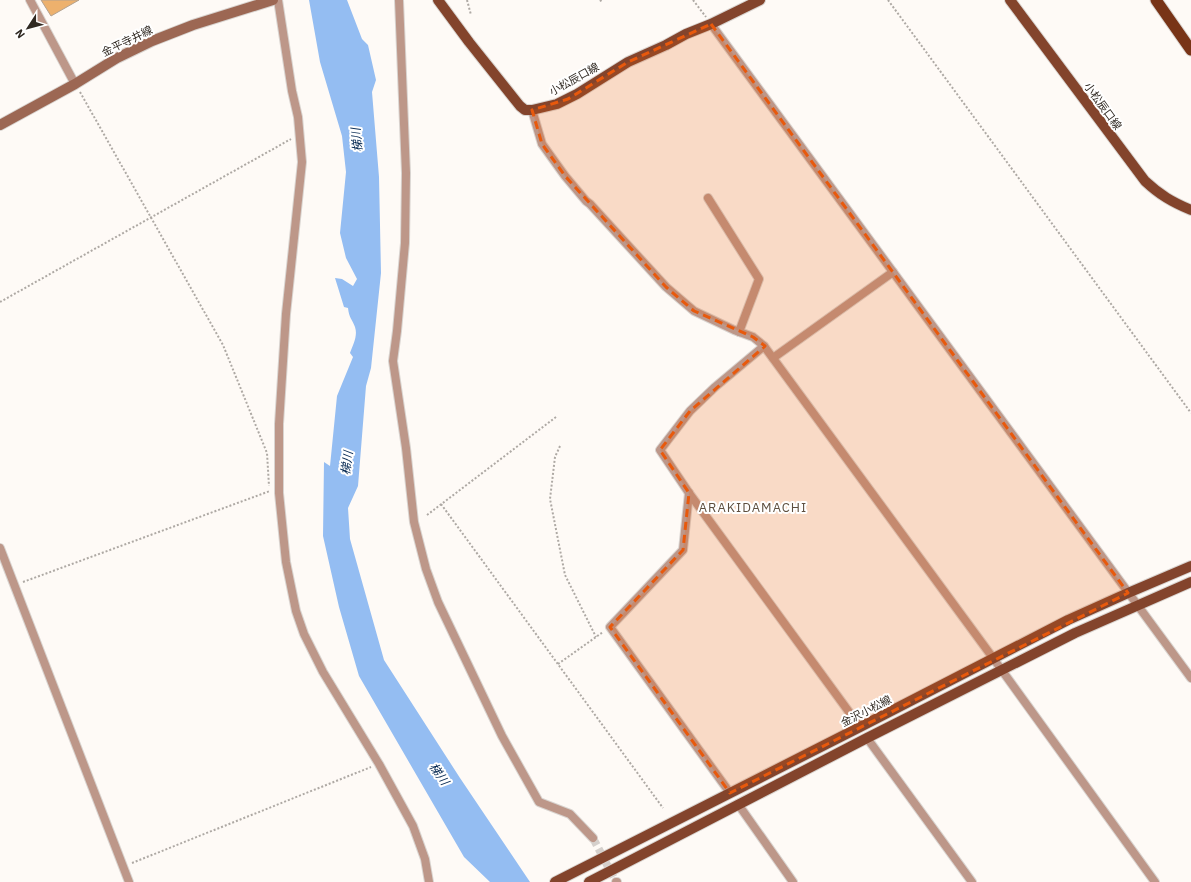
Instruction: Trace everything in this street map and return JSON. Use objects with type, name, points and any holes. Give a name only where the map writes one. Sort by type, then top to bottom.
[{"type":"highway","points":[[1156,0],[1191,50]]},
{"type":"main road","name":"金平寺井線","points":[[0,125],[75,84],[118,58],[152,41],[193,25],[273,0]]},
{"type":"main road","points":[[438,0],[520,106],[525,110],[532,110]]},
{"type":"main road","name":"小松辰口線","points":[[532,110],[557,104],[568,99],[628,62],[760,0]]},
{"type":"main road","name":"小松辰口線","points":[[1010,0],[1145,181],[1158,193],[1174,203],[1191,210]]},
{"type":"main road","name":"金沢小松線","points":[[555,882],[1068,620],[1191,566]]},
{"type":"main road","points":[[590,881],[867,738],[1075,633],[1191,582]]},
{"type":"street","points":[[30,0],[75,84]]},
{"type":"street","points":[[278,0],[292,91],[298,117],[302,162],[286,314],[279,424],[279,493],[286,562],[296,611],[304,634],[323,672],[379,764],[413,826],[425,859],[429,882]]},
{"type":"street","points":[[399,0],[406,181],[405,243],[394,361],[414,522],[426,569],[438,602],[502,736],[539,802],[570,814],[593,838]]},
{"type":"street","points":[[711,24],[1191,678]]},
{"type":"street","points":[[532,110],[542,144],[586,201],[666,287],[694,311],[753,337],[764,346],[994,658],[1001,670],[1155,882]]},
{"type":"street","points":[[708,198],[759,279],[739,332]]},
{"type":"street","points":[[773,358],[893,272]]},
{"type":"street","points":[[764,346],[715,387],[690,411],[660,450],[689,493],[860,727]]},
{"type":"street","points":[[689,493],[682,550],[610,627],[730,793]]},
{"type":"street","points":[[0,548],[129,882]]},
{"type":"street","points":[[867,738],[972,882]]},
{"type":"street","points":[[738,804],[792,882]]},
{"type":"path","points":[[467,0],[471,15]]},
{"type":"path","points":[[693,0],[711,24]]},
{"type":"path","points":[[888,0],[1191,413]]},
{"type":"path","points":[[14,585],[269,491],[267,453],[223,346],[75,84]]},
{"type":"path","points":[[0,302],[299,135]]},
{"type":"path","points":[[427,515],[556,417]]},
{"type":"path","points":[[560,446],[555,457],[550,499],[565,575],[596,637]]},
{"type":"path","points":[[442,504],[663,808]]},
{"type":"path","points":[[558,664],[610,627]]},
{"type":"path","points":[[123,866],[379,764]]},
{"type":"highlighted area","points":[[711,24],[1128,593],[730,793],[610,627],[683,550],[689,493],[660,450],[690,411],[765,346],[753,337],[694,311],[666,287],[565,176],[542,144],[532,110],[568,99],[628,62]]},
{"type":"water","name":"梯川","points":[[309,0],[347,0],[362,39],[368,45],[376,80],[372,92],[379,177],[381,273],[371,368],[366,386],[358,486],[348,508],[350,539],[384,660],[460,778],[530,882],[490,882],[464,857],[359,676],[339,607],[323,536],[324,462],[330,466],[337,396],[353,357],[350,353],[356,334],[348,308],[344,307],[335,278],[342,279],[353,286],[357,279],[346,258],[340,233],[346,172],[342,136],[320,62]]},
{"type":"building","points":[[41,0],[79,0],[51,16]]},
{"type":"tunnel","points":[[593,838],[616,882]]},
{"type":"district","name":"ARAKIDAMACHI","points":[[753,507]]}]
